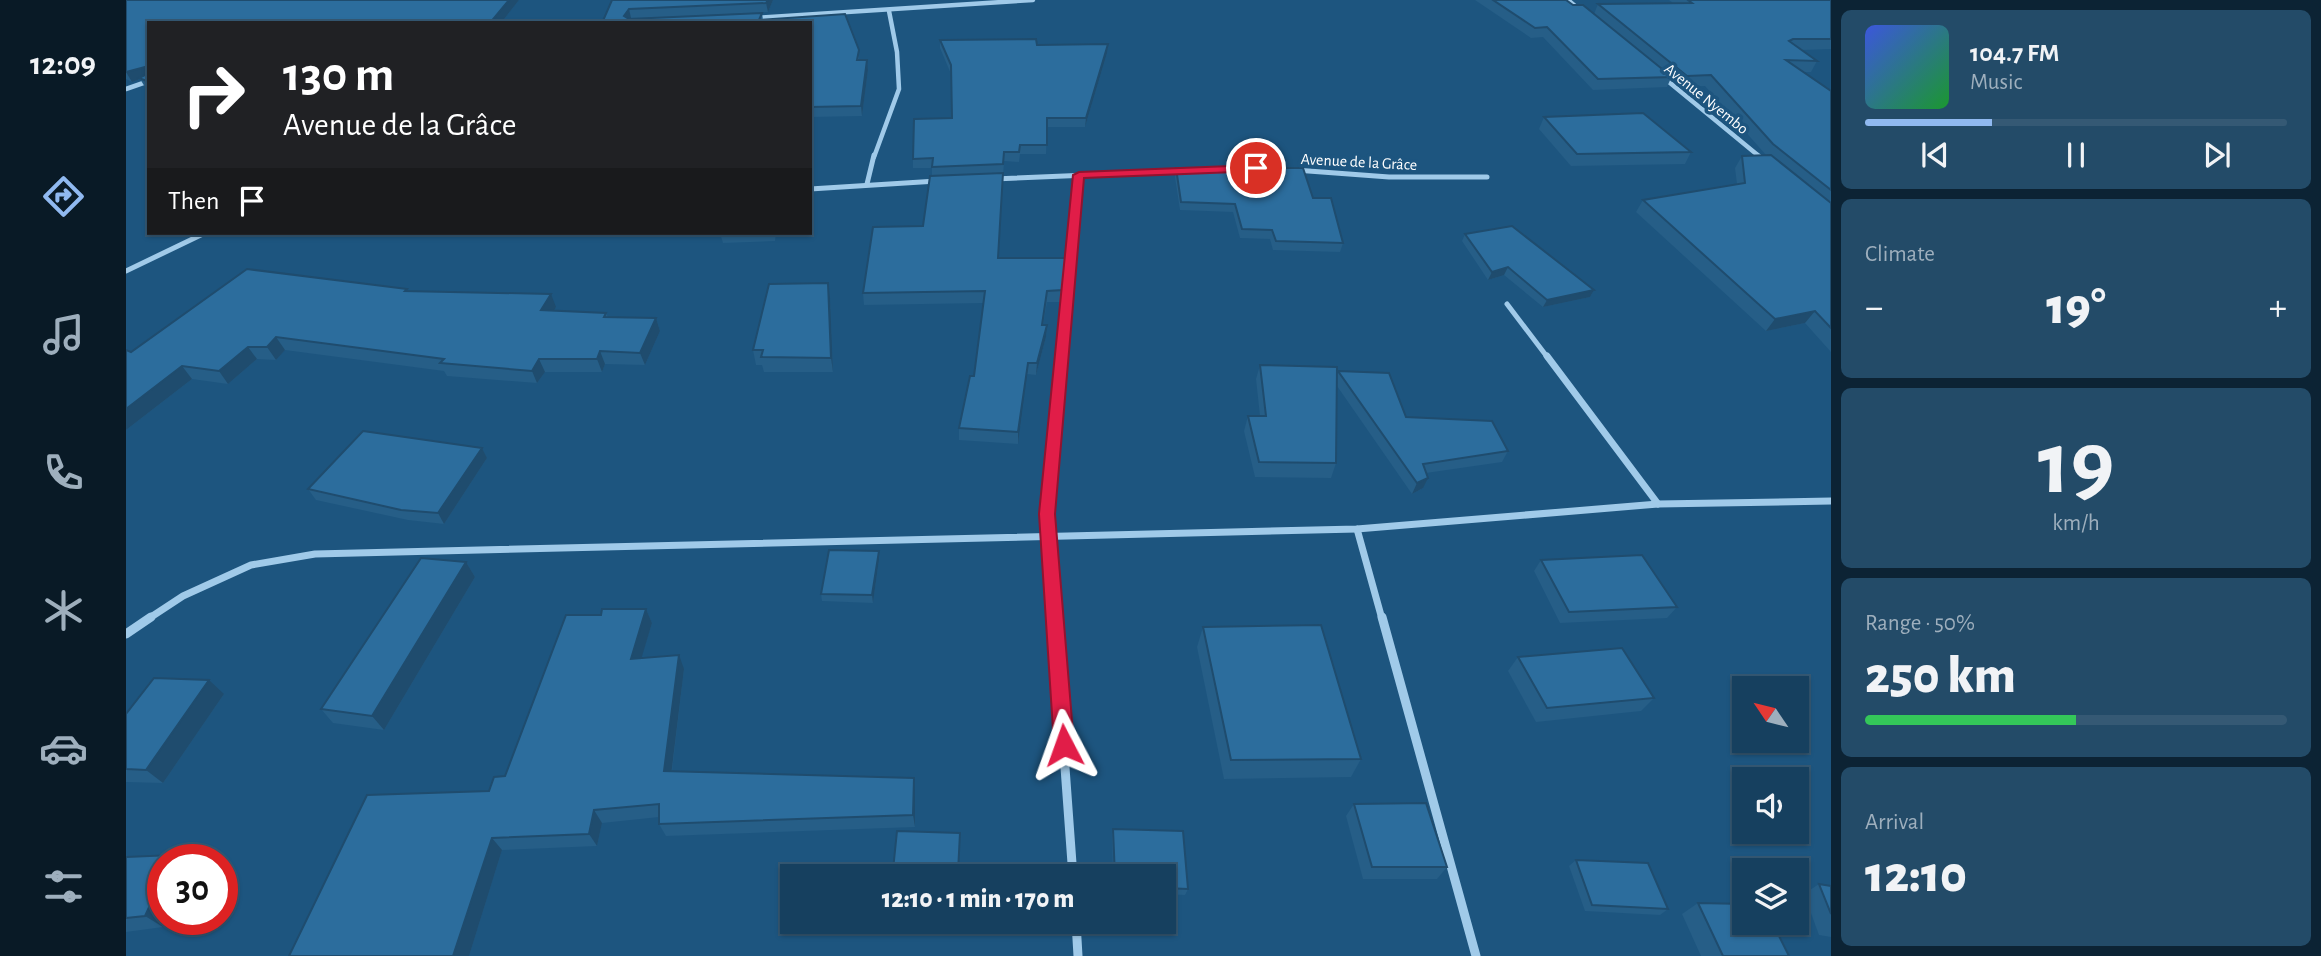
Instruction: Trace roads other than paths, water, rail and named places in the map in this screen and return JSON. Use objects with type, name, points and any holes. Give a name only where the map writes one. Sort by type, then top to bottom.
[{"type":"street","points":[[741,19],[1033,0]]},
{"type":"street","points":[[1568,0],[1590,17]]},
{"type":"street","points":[[867,184],[877,144],[899,89],[897,52],[889,11]]},
{"type":"street","name":"Avenue Nyembo","points":[[1663,77],[1768,163]]},
{"type":"street","points":[[126,89],[147,82]]},
{"type":"street","name":"Avenue de la Grâce","points":[[1282,169],[1389,177],[1487,177]]},
{"type":"street","points":[[986,179],[1188,171]]},
{"type":"street","points":[[1072,864],[1047,514],[1079,175]]},
{"type":"street","points":[[812,189],[946,181]]},
{"type":"street","points":[[126,271],[201,235]]},
{"type":"street","points":[[1507,304],[1658,504]]},
{"type":"street","points":[[126,634],[183,596],[251,565],[315,554],[1356,529],[1658,504],[1831,501]]},
{"type":"street","points":[[1356,529],[1476,956]]},
{"type":"street","points":[[1077,934],[1079,956]]}]
